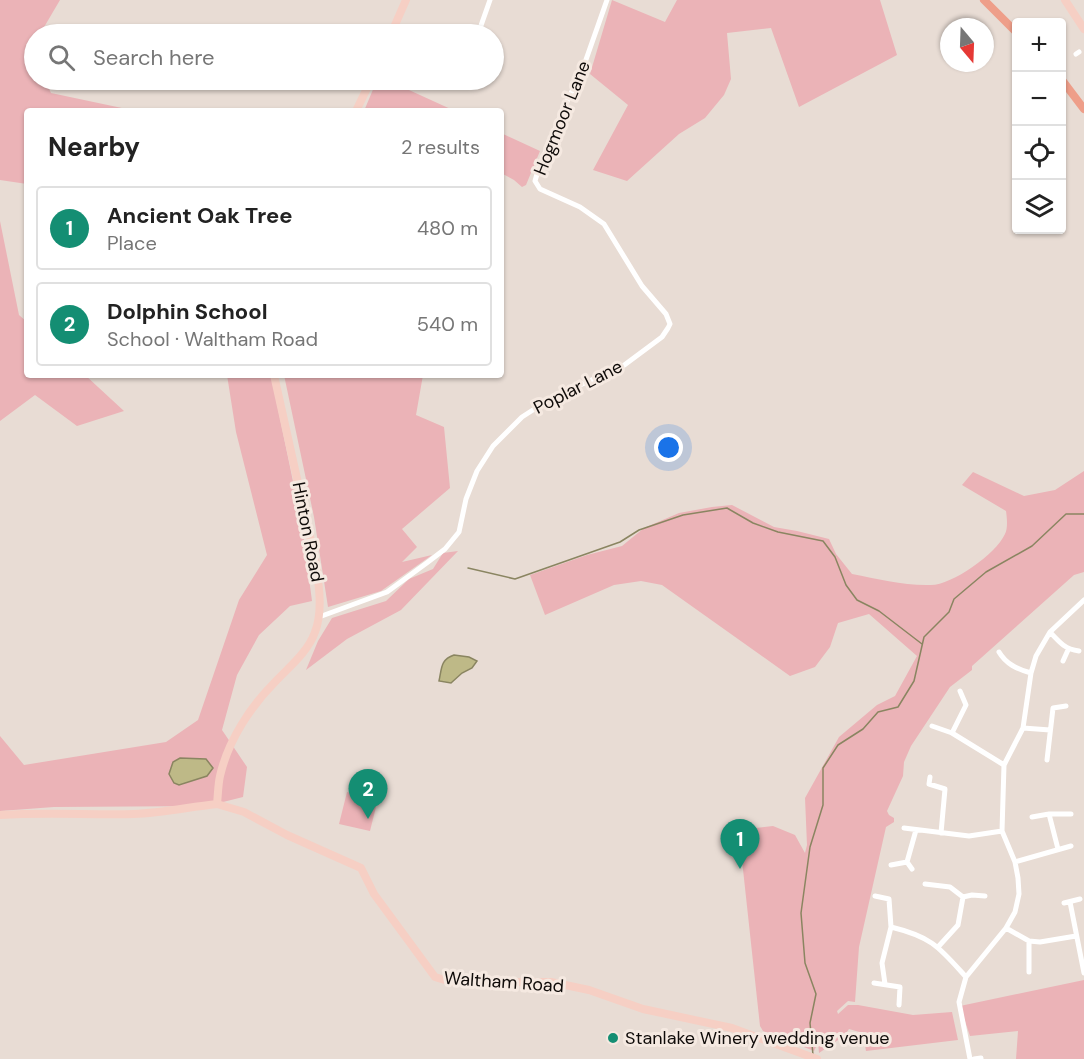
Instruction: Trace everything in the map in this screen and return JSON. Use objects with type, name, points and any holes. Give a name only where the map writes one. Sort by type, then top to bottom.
[{"type":"main road","points":[[396,24],[406,0]]},
{"type":"main road","points":[[984,0],[1012,27]]},
{"type":"main road","points":[[1065,0],[1084,29]]},
{"type":"main road","points":[[1066,85],[1084,109]]},
{"type":"main road","points":[[357,108],[366,90]]},
{"type":"main road","name":"Hinton Road","points":[[217,804],[220,776],[232,742],[264,694],[311,642],[319,616],[316,564],[275,378]]},
{"type":"main road","name":"Waltham Road","points":[[0,815],[71,812],[146,813],[217,804],[244,812],[286,835],[361,868],[374,894],[435,977],[451,982],[551,982],[589,990],[643,1009],[732,1028],[814,1058]]},
{"type":"street","name":"Hogmoor Lane","points":[[607,0],[582,71],[543,157],[536,181],[544,192],[580,207],[604,224],[642,286],[666,314],[670,324]]},
{"type":"street","points":[[481,24],[488,1]]},
{"type":"street","name":"Poplar Lane","points":[[319,616],[387,592],[437,555],[459,532],[466,499],[477,471],[493,446],[522,417],[552,397],[630,361],[662,337],[670,324]]},
{"type":"street","points":[[975,1059],[959,1002],[966,977],[1006,928],[1015,912],[1019,894],[1015,862],[1002,831],[1004,765],[1023,728],[1031,673],[1036,656],[1050,633],[1084,600]]},
{"type":"street","points":[[1050,633],[1068,650],[1079,651]]},
{"type":"street","points":[[1063,661],[1068,650]]},
{"type":"street","points":[[999,651],[1004,659],[1018,670],[1031,673]]},
{"type":"street","points":[[952,733],[966,705],[960,691]]},
{"type":"street","points":[[966,705],[974,706]]},
{"type":"street","points":[[1047,760],[1053,708],[1066,706]]},
{"type":"street","points":[[932,726],[952,733],[1004,765]]},
{"type":"street","points":[[1023,728],[1050,730]]},
{"type":"street","points":[[930,781],[945,789]]},
{"type":"street","points":[[941,832],[945,789],[948,782]]},
{"type":"street","points":[[1049,814],[1058,849]]},
{"type":"street","points":[[1032,816],[1071,814]]},
{"type":"street","points":[[904,828],[969,836],[1002,831]]},
{"type":"street","points":[[907,862],[916,830]]},
{"type":"street","points":[[1015,862],[1071,846]]},
{"type":"street","points":[[891,865],[907,862]]},
{"type":"street","points":[[907,862],[912,869]]},
{"type":"street","points":[[925,884],[950,887],[963,897]]},
{"type":"street","points":[[875,896],[890,899],[891,927],[882,963],[885,984]]},
{"type":"street","points":[[963,897],[985,896]]},
{"type":"street","points":[[938,947],[958,924],[963,897]]},
{"type":"street","points":[[1080,899],[1067,902],[1084,974]]},
{"type":"street","points":[[891,927],[917,933],[938,947],[966,977]]},
{"type":"street","points":[[1006,928],[1029,941],[1040,942],[1076,936]]},
{"type":"street","points":[[1029,941],[1029,972]]},
{"type":"street","points":[[873,984],[900,987],[899,1005]]},
{"type":"shaded area","points":[[0,0],[60,0],[46,24],[24,24],[24,90],[50,90],[51,93],[122,108],[24,108],[24,184],[0,180]]},
{"type":"shaded area","points":[[612,0],[665,22],[677,0],[880,0],[897,55],[799,107],[771,28],[727,33],[731,79],[724,95],[705,118],[679,134],[627,181],[593,170],[628,105],[590,74]]},
{"type":"shaded area","points":[[373,90],[409,90],[448,108],[365,108]]},
{"type":"shaded area","points":[[504,134],[540,151],[526,185],[522,187],[504,175]]},
{"type":"shaded area","points":[[0,221],[19,315],[24,319],[24,378],[88,378],[124,411],[77,426],[35,395],[0,421]]},
{"type":"shaded area","points":[[227,378],[272,378],[302,525],[312,601],[290,606],[259,635],[237,675],[222,730],[247,767],[243,797],[207,806],[54,807],[0,811],[0,736],[24,765],[166,742],[198,720],[239,600],[267,555],[236,432]]},
{"type":"shaded area","points":[[285,378],[422,378],[416,415],[444,427],[450,488],[402,529],[417,547],[402,562],[432,555],[381,591],[328,607],[314,517]]},
{"type":"shaded area","points":[[1084,471],[1084,572],[1074,575],[972,666],[972,670],[950,687],[911,746],[904,762],[903,776],[887,811],[894,818],[894,822],[886,827],[859,947],[855,1002],[848,1001],[837,1011],[838,1014],[848,1005],[858,1005],[913,1015],[952,1012],[958,1040],[866,1051],[863,1033],[849,1029],[844,1036],[819,1053],[818,1043],[814,1051],[763,1031],[760,1026],[741,851],[748,832],[753,834],[756,828],[773,826],[795,835],[805,853],[807,845],[805,798],[839,737],[877,705],[895,696],[917,656],[869,614],[838,623],[830,647],[815,667],[790,676],[662,585],[641,581],[614,585],[545,615],[530,575],[587,555],[622,546],[644,528],[679,513],[732,505],[774,527],[829,539],[836,554],[852,574],[892,582],[940,584],[961,574],[983,559],[1000,542],[1006,532],[1006,511],[962,485],[973,472],[1024,496],[1055,490]]},
{"type":"shaded area","points":[[458,551],[401,610],[347,639],[306,670],[318,641],[332,618],[386,601],[409,579],[433,569],[443,553]]},
{"type":"shaded area","points":[[454,655],[469,657],[477,661],[472,668],[451,683],[439,681],[444,662]]},
{"type":"shaded area","points":[[180,758],[206,759],[213,768],[207,776],[179,785],[174,783],[169,774],[173,762]]},
{"type":"shaded area","points":[[347,792],[378,799],[370,831],[339,824]]},
{"type":"shaded area","points":[[1084,980],[1084,1059],[1016,1059],[1018,1031],[970,1036],[960,1006]]},
{"type":"waterway","points":[[468,568],[515,579],[620,542],[639,530],[683,515],[727,508],[753,523],[778,532],[823,541],[835,557],[846,585],[857,600],[879,611],[922,644]]},
{"type":"waterway","points":[[813,1055],[810,1023],[816,994],[805,963],[801,913],[810,847],[823,805],[823,768],[838,745],[863,729],[878,712],[898,707],[914,681],[924,637],[949,612],[954,599],[986,572],[1032,546],[1066,514],[1084,514]]},
{"type":"place","name":"Dolphin School","points":[[368,819]]},
{"type":"place","name":"Ancient Oak Tree","points":[[740,869]]},
{"type":"place","name":"Stanlake Winery wedding venue","points":[[613,1038]]}]
